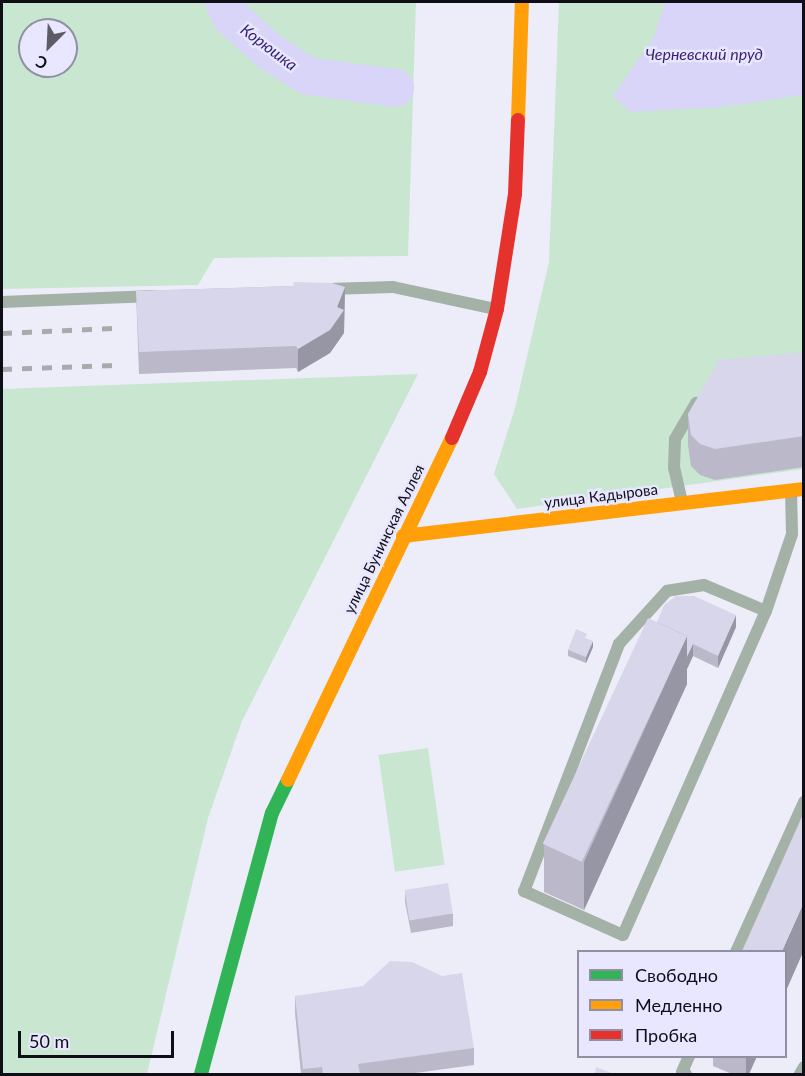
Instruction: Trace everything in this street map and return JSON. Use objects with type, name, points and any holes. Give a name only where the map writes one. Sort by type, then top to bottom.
[{"type":"street","name":"улица Бунинская Аллея","points":[[201,1074],[272,813],[403,536],[466,409],[497,309],[515,194],[522,2]]},
{"type":"street","name":"улица Кадырова","points":[[403,536],[797,489]]},
{"type":"lane","points":[[312,290],[393,287],[497,309]]},
{"type":"lane","points":[[2,302],[163,296]]},
{"type":"lane","points":[[682,503],[674,468],[675,439],[702,392]]},
{"type":"lane","points":[[766,611],[704,585],[668,591],[619,644],[524,891],[623,935],[766,611],[792,534],[797,489]]},
{"type":"lane","points":[[736,950],[804,802]]},
{"type":"lane","points":[[687,1074],[682,1072],[688,1058]]},
{"type":"lane","points":[[800,1074],[804,1067]]},
{"type":"green space","points":[[2,2],[416,2],[408,256],[214,258],[198,285],[2,289]]},
{"type":"green space","points":[[559,2],[803,2],[803,469],[517,509],[494,474],[515,408],[549,262]]},
{"type":"green space","points":[[418,374],[242,721],[208,818],[147,1074],[2,1074],[2,389]]},
{"type":"green space","points":[[428,748],[444,865],[395,872],[378,755]]},
{"type":"water","name":"Черневский пруд","points":[[665,2],[803,2],[803,95],[721,107],[630,112],[613,96],[653,39]]},
{"type":"building","points":[[294,282],[332,283],[345,287],[337,307],[344,310],[330,330],[298,349],[296,346],[139,352],[136,291],[293,286]]},
{"type":"building","points":[[804,352],[804,436],[715,449],[700,444],[691,435],[688,414],[719,360]]},
{"type":"building","points":[[676,596],[694,596],[736,615],[718,656],[693,644],[687,657],[687,636],[657,622],[664,605]]},
{"type":"building","points":[[648,618],[687,636],[582,862],[543,844]]},
{"type":"building","points":[[576,629],[587,634],[585,638],[593,641],[586,657],[568,650]]},
{"type":"building","points":[[804,812],[804,902],[782,950],[742,950]]},
{"type":"building","points":[[448,883],[453,914],[409,921],[405,890]]},
{"type":"building","points":[[390,961],[412,962],[442,976],[462,973],[474,1048],[358,1064],[360,1074],[323,1074],[322,1067],[303,1069],[295,996],[363,986]]},
{"type":"building","points":[[596,1067],[614,1074],[595,1074]]},
{"type":"waterway","name":"Корюшка","points":[[224,2],[232,18],[270,52],[308,76],[395,88]]},
{"type":"railway","points":[[2,333],[113,328]]},
{"type":"railway","points":[[2,369],[115,365]]},
{"type":"traffic: fast","points":[[201,1074],[272,813],[288,780]]},
{"type":"traffic: slow","points":[[518,120],[522,2]]},
{"type":"traffic: slow","points":[[288,780],[452,438]]},
{"type":"traffic: slow","points":[[403,536],[804,489]]},
{"type":"traffic: jam","points":[[452,438],[480,372],[497,309],[515,194],[518,120]]}]
